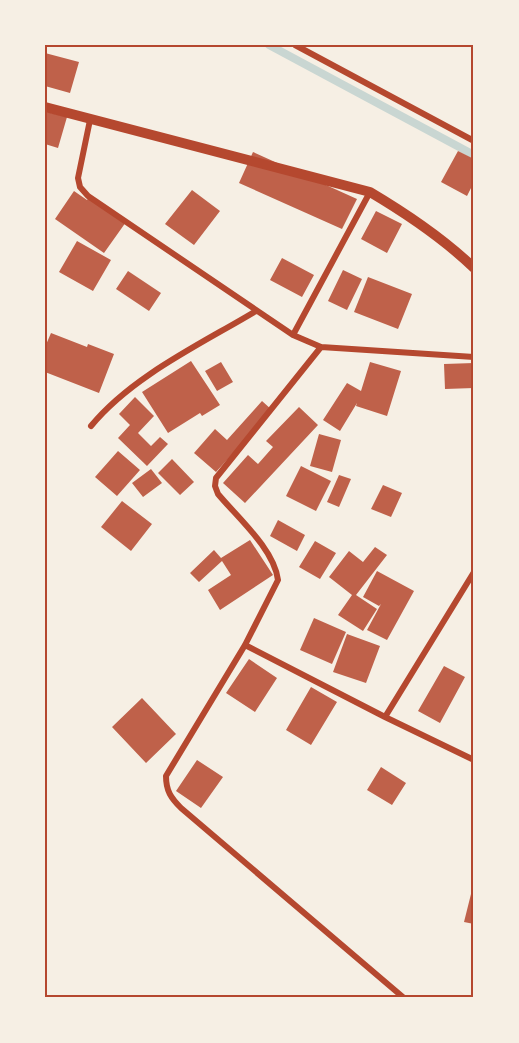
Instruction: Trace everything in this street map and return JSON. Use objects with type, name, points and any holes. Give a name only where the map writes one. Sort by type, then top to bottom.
[{"type":"street","points":[[295,45],[474,141]]},
{"type":"street","points":[[45,107],[370,192],[456,250],[474,268]]},
{"type":"street","points":[[90,120],[78,178],[80,187],[88,196],[293,335],[321,347],[474,357]]},
{"type":"street","points":[[293,335],[370,192]]},
{"type":"street","points":[[92,426],[113,401],[137,382],[256,311]]},
{"type":"street","points":[[321,347],[216,478],[215,486],[218,494],[268,552],[276,568],[278,580],[245,645],[166,776],[166,787],[172,800],[181,808],[404,998]]},
{"type":"street","points":[[386,717],[474,572]]},
{"type":"street","points":[[245,645],[474,759]]},
{"type":"building","points":[[45,53],[79,62],[70,93],[45,86]]},
{"type":"building","points":[[47,112],[67,117],[58,148],[45,144]]},
{"type":"building","points":[[458,151],[474,159],[474,182],[467,196],[441,182]]},
{"type":"building","points":[[253,152],[357,199],[342,229],[239,183]]},
{"type":"building","points":[[192,190],[220,211],[194,245],[165,224]]},
{"type":"building","points":[[74,191],[87,200],[89,197],[126,222],[104,253],[55,219]]},
{"type":"building","points":[[376,211],[402,224],[387,253],[361,239]]},
{"type":"building","points":[[77,241],[111,260],[93,291],[59,272]]},
{"type":"building","points":[[282,258],[314,275],[302,297],[270,280]]},
{"type":"building","points":[[343,270],[362,279],[347,310],[328,301]]},
{"type":"building","points":[[128,271],[161,293],[149,311],[116,289]]},
{"type":"building","points":[[368,277],[412,294],[398,329],[354,312]]},
{"type":"building","points":[[51,333],[87,347],[88,344],[114,354],[99,393],[45,372],[45,347]]},
{"type":"building","points":[[191,361],[220,405],[202,416],[200,413],[168,433],[142,392]]},
{"type":"building","points":[[221,362],[233,382],[217,391],[205,371]]},
{"type":"building","points":[[370,362],[401,371],[387,416],[356,406],[357,403],[340,431],[323,420],[347,383],[361,391]]},
{"type":"building","points":[[474,363],[474,388],[445,389],[444,364]]},
{"type":"building","points":[[135,397],[154,416],[138,433],[151,446],[160,437],[168,444],[147,466],[118,438],[130,425],[119,414]]},
{"type":"building","points":[[262,401],[272,410],[216,472],[194,453],[215,429],[227,440]]},
{"type":"building","points":[[299,407],[318,425],[245,503],[223,483],[248,455],[258,464],[273,447],[266,441]]},
{"type":"building","points":[[319,434],[341,440],[332,472],[310,466]]},
{"type":"building","points":[[118,451],[140,470],[117,496],[95,477]]},
{"type":"building","points":[[172,459],[194,482],[180,495],[158,473]]},
{"type":"building","points":[[301,466],[331,481],[316,511],[286,496]]},
{"type":"building","points":[[151,469],[162,483],[143,497],[132,483]]},
{"type":"building","points":[[339,475],[351,479],[339,507],[327,502]]},
{"type":"building","points":[[383,485],[402,493],[391,517],[371,509]]},
{"type":"building","points":[[122,501],[152,524],[131,551],[101,527]]},
{"type":"building","points":[[278,520],[305,535],[297,551],[270,536]]},
{"type":"building","points":[[250,540],[273,575],[220,610],[208,590],[231,575],[222,561],[199,582],[190,573],[214,550],[221,558]]},
{"type":"building","points":[[315,541],[336,553],[320,579],[299,567]]},
{"type":"building","points":[[375,547],[387,555],[356,595],[377,609],[363,631],[338,615],[352,595],[329,577],[349,551],[363,562]]},
{"type":"building","points":[[377,571],[414,591],[387,640],[367,630],[381,604],[379,606],[363,597]]},
{"type":"building","points":[[314,618],[346,632],[332,664],[300,650]]},
{"type":"building","points":[[347,634],[380,646],[366,683],[333,672]]},
{"type":"building","points":[[249,659],[277,678],[255,712],[226,693]]},
{"type":"building","points":[[444,666],[465,677],[440,723],[418,711]]},
{"type":"building","points":[[311,687],[337,702],[311,745],[286,730]]},
{"type":"building","points":[[142,698],[176,734],[146,763],[112,727]]},
{"type":"building","points":[[197,760],[223,777],[201,808],[176,791]]},
{"type":"building","points":[[381,767],[406,783],[392,805],[367,790]]},
{"type":"building","points":[[474,886],[474,924],[464,922]]},
{"type":"waterway","points":[[269,45],[474,155]]}]
